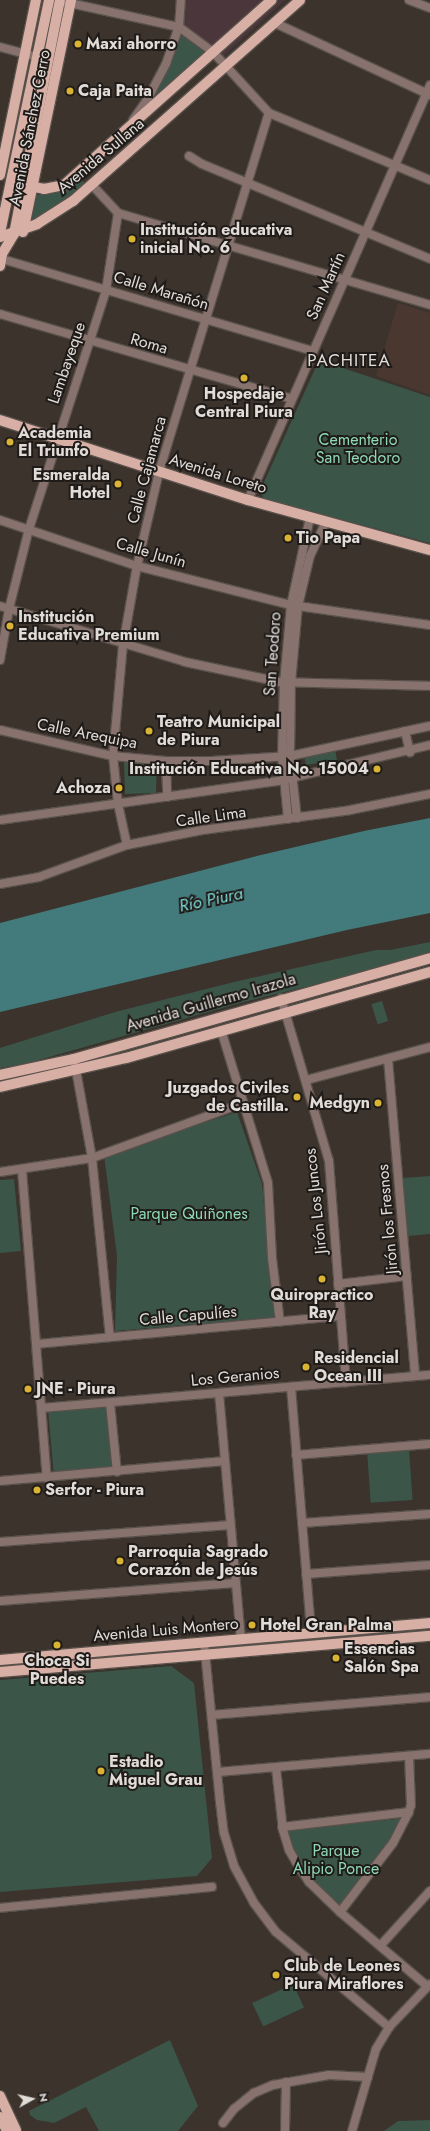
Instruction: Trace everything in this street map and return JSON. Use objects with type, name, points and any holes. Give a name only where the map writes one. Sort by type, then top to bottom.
[{"type":"main road","name":"Avenida Sánchez Cerro","points":[[0,175],[36,0]]},
{"type":"main road","name":"Avenida Sánchez Cerro","points":[[1,258],[25,230],[29,186],[55,25],[56,0]]},
{"type":"main road","name":"Avenida Sánchez Cerro","points":[[0,233],[38,57],[56,0]]},
{"type":"main road","name":"Avenida Sullana","points":[[11,183],[54,188],[64,185],[272,0]]},
{"type":"main road","name":"Avenida Sullana","points":[[0,237],[25,230],[57,212],[92,185],[228,66],[300,0]]},
{"type":"main road","name":"Avenida Sánchez Cerro","points":[[1,258],[14,234],[29,186],[71,1]]},
{"type":"main road","points":[[55,25],[66,26]]},
{"type":"main road","points":[[0,242],[1,258]]},
{"type":"main road","name":"Avenida Loreto","points":[[0,420],[248,500],[430,550]]},
{"type":"main road","name":"Avenida Guillermo Irazola","points":[[0,1074],[74,1059],[280,998],[430,958]]},
{"type":"main road","name":"Avenida Guillermo Irazola","points":[[0,1087],[76,1071],[430,972]]},
{"type":"main road","name":"Avenida Luis Montero","points":[[0,1660],[311,1632],[430,1623]]},
{"type":"main road","name":"Avenida Luis Montero","points":[[0,1672],[430,1636]]},
{"type":"main road","points":[[0,2096],[6,2131]]},
{"type":"main road","points":[[4,2118],[16,2131]]},
{"type":"street","points":[[56,0],[71,1],[179,26],[213,52],[228,66],[269,113],[430,180]]},
{"type":"street","points":[[124,133],[147,100],[166,64],[179,26],[181,0]]},
{"type":"street","points":[[409,0],[430,8]]},
{"type":"street","points":[[276,23],[428,94]]},
{"type":"street","points":[[0,47],[38,57]]},
{"type":"street","name":"San Martín","points":[[248,500],[395,165],[428,94],[430,85]]},
{"type":"street","name":"Calle Cajamarca","points":[[127,845],[118,804],[113,756],[123,645],[137,566],[159,472],[269,113]]},
{"type":"street","points":[[189,156],[202,164],[366,231],[430,259]]},
{"type":"street","points":[[92,185],[118,213],[430,304]]},
{"type":"street","name":"Lambayeque","points":[[0,660],[9,609],[28,529],[56,438],[90,342],[106,290],[118,213]]},
{"type":"street","name":"Calle Marañón","points":[[1,258],[313,351]]},
{"type":"street","name":"Roma","points":[[0,314],[90,342],[292,398]]},
{"type":"street","name":"San Teodoro","points":[[288,819],[286,757],[288,683],[294,605],[310,517]]},
{"type":"street","name":"Calle Junín","points":[[0,520],[137,566],[294,605],[430,625]]},
{"type":"street","name":"San Teodoro","points":[[294,605],[310,556],[326,522]]},
{"type":"street","points":[[0,606],[123,645],[185,662],[288,683],[430,686]]},
{"type":"street","name":"Calle Arequipa","points":[[0,730],[113,756],[166,761],[286,757],[430,726]]},
{"type":"street","points":[[405,732],[410,752]]},
{"type":"street","points":[[0,820],[287,779],[410,752],[430,745]]},
{"type":"street","points":[[166,761],[167,797]]},
{"type":"street","name":"San Teodoro","points":[[287,779],[297,818]]},
{"type":"street","name":"Calle Lima","points":[[0,884],[39,877],[127,845],[203,830],[297,818],[430,794]]},
{"type":"street","name":"Jirón Los Juncos","points":[[280,998],[306,1080],[329,1161],[346,1382]]},
{"type":"street","points":[[221,1030],[268,1183],[272,1258],[280,1322]]},
{"type":"street","points":[[306,1080],[388,1060],[430,1047]]},
{"type":"street","points":[[74,1059],[92,1158],[110,1337]]},
{"type":"street","name":"Jirón los Fresnos","points":[[388,1060],[415,1376]]},
{"type":"street","points":[[0,1172],[22,1170],[92,1158],[243,1103]]},
{"type":"street","points":[[22,1170],[43,1408],[47,1478]]},
{"type":"street","points":[[338,1284],[407,1276]]},
{"type":"street","name":"Calle Capulíes","points":[[37,1344],[341,1316]]},
{"type":"street","name":"Los Geranios","points":[[43,1408],[430,1375]]},
{"type":"street","points":[[291,1387],[311,1632]]},
{"type":"street","points":[[219,1393],[240,1639]]},
{"type":"street","points":[[110,1403],[117,1472]]},
{"type":"street","points":[[296,1455],[430,1444]]},
{"type":"street","points":[[0,1482],[225,1461]]},
{"type":"street","points":[[302,1523],[430,1514]]},
{"type":"street","points":[[0,1542],[230,1525]]},
{"type":"street","points":[[306,1574],[430,1565]]},
{"type":"street","points":[[0,1601],[235,1582]]},
{"type":"street","points":[[204,1642],[224,1834],[234,1866],[254,1903],[276,1932],[389,2027]]},
{"type":"street","points":[[212,1715],[430,1697]]},
{"type":"street","points":[[218,1772],[430,1754]]},
{"type":"street","points":[[340,1912],[393,1843],[409,1812],[409,1756]]},
{"type":"street","points":[[276,1768],[282,1826],[289,1850],[309,1882],[340,1912],[429,1985],[389,2027],[376,2049],[352,2131]]},
{"type":"street","points":[[282,1826],[409,1812]]},
{"type":"street","points":[[0,1908],[212,1887]]},
{"type":"street","points":[[381,1945],[430,1891]]},
{"type":"street","points":[[222,2122],[234,2109],[254,2093],[286,2082],[329,2075],[368,2077]]},
{"type":"street","points":[[285,2131],[286,2082]]},
{"type":"shaded area","points":[[181,0],[285,0],[216,63],[183,24]]},
{"type":"shaded area","points":[[398,303],[430,313],[430,395],[376,376]]},
{"type":"green space","points":[[179,27],[213,52],[124,133],[147,100]]},
{"type":"green space","points":[[79,177],[86,185],[48,214],[31,223],[37,195],[61,190]]},
{"type":"green space","name":"Cementerio San Teodoro","points":[[319,360],[430,397],[430,543],[264,499],[260,491]]},
{"type":"green space","points":[[335,749],[337,760],[306,765],[304,756]]},
{"type":"green space","points":[[124,762],[157,765],[156,793],[125,794]]},
{"type":"green space","points":[[430,942],[430,956],[244,1002],[28,1063],[0,1068],[0,1048],[115,1012],[238,981],[376,950],[390,950]]},
{"type":"green space","points":[[382,1001],[388,1021],[378,1024],[371,1004]]},
{"type":"green space","name":"Parque Quiñones","points":[[237,1112],[262,1184],[275,1317],[115,1331],[117,1256],[104,1155]]},
{"type":"green space","points":[[430,1176],[430,1234],[408,1236],[403,1178]]},
{"type":"green space","points":[[14,1179],[21,1251],[0,1253],[0,1180]]},
{"type":"green space","points":[[108,1406],[113,1469],[54,1474],[48,1411]]},
{"type":"green space","points":[[409,1449],[413,1500],[371,1503],[367,1452]]},
{"type":"green space","name":"Estadio Miguel Grau","points":[[171,1666],[194,1683],[212,1858],[197,1876],[0,1892],[0,1680]]},
{"type":"green space","name":"Parque Alipio Ponce","points":[[407,1818],[340,1912],[309,1882],[283,1830]]},
{"type":"green space","points":[[293,1984],[304,2008],[263,2027],[252,2003]]},
{"type":"green space","points":[[170,2040],[198,2106],[178,2131],[99,2131],[86,2107],[54,2123],[37,2120],[30,2115],[29,2111]]},
{"type":"green space","points":[[430,2120],[430,2131],[384,2131],[398,2121]]},
{"type":"water","name":"Río Piura","points":[[430,818],[430,913],[347,930],[0,1012],[0,923],[261,855],[364,831]]},
{"type":"place","name":"Maxi ahorro","points":[[78,44]]},
{"type":"place","name":"Caja Paita","points":[[70,91]]},
{"type":"place","name":"Institución educativa inicial No. 6","points":[[132,239]]},
{"type":"place","name":"Hospedaje Central Piura","points":[[244,378]]},
{"type":"place","name":"Academia El Triunfo","points":[[10,442]]},
{"type":"place","name":"Esmeralda Hotel","points":[[118,484]]},
{"type":"place","name":"Tio Papa","points":[[288,538]]},
{"type":"place","name":"Institución Educativa Premium","points":[[10,626]]},
{"type":"place","name":"Teatro Municipal de Piura","points":[[149,731]]},
{"type":"place","name":"Institución Educativa No. 15004","points":[[377,769]]},
{"type":"place","name":"Achoza","points":[[119,788]]},
{"type":"place","name":"Juzgados Civiles de Castilla.","points":[[297,1097]]},
{"type":"place","name":"Medgyn","points":[[378,1103]]},
{"type":"place","name":"Quiropractico Ray","points":[[322,1279]]},
{"type":"place","name":"Residencial Ocean III","points":[[306,1367]]},
{"type":"place","name":"JNE - Piura","points":[[28,1389]]},
{"type":"place","name":"Serfor - Piura","points":[[37,1490]]},
{"type":"place","name":"Parroquia Sagrado Corazón de Jesús","points":[[120,1561]]},
{"type":"place","name":"Hotel Gran Palma","points":[[252,1625]]},
{"type":"place","name":"Choca Si Puedes","points":[[57,1645]]},
{"type":"place","name":"Essencias Salón Spa","points":[[336,1658]]},
{"type":"place","name":"Estadio Miguel Grau","points":[[101,1771]]},
{"type":"place","name":"Club de Leones Piura Miraflores","points":[[276,1975]]},
{"type":"district","name":"PACHITEA","points":[[349,361]]}]
